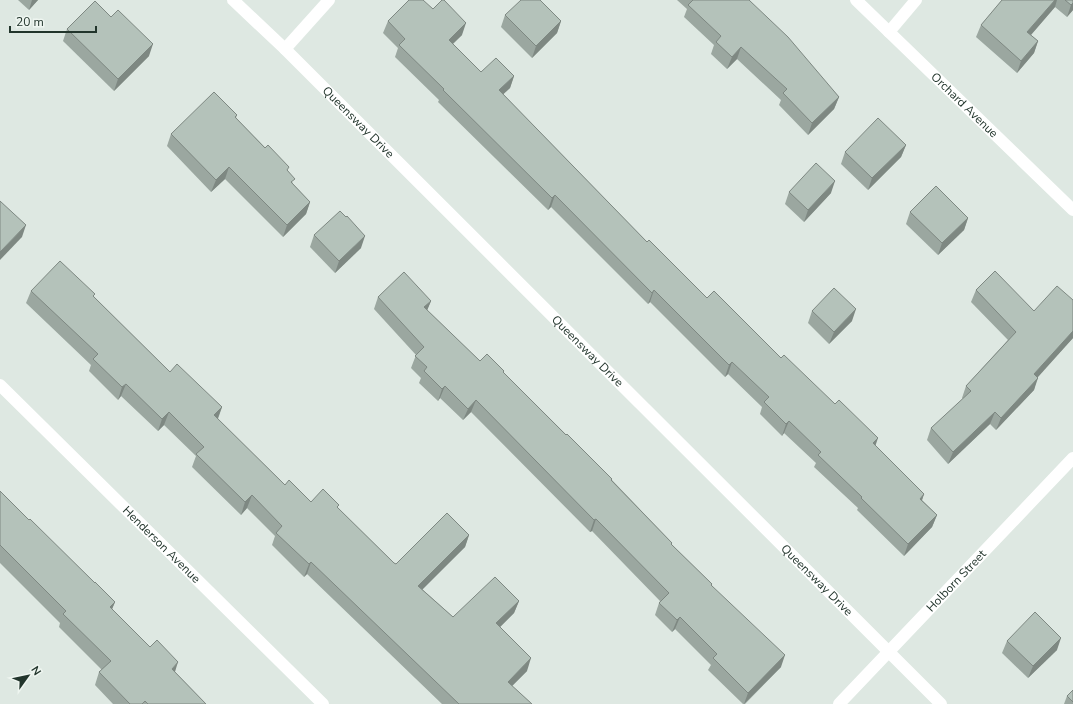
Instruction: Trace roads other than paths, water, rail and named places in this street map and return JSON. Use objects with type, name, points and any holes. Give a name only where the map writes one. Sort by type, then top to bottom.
[{"type":"street","name":"Queensway Drive","points":[[232,0],[284,48],[941,704]]},
{"type":"street","points":[[284,48],[329,0]]},
{"type":"street","name":"Orchard Avenue","points":[[856,0],[1073,210]]},
{"type":"street","points":[[889,32],[916,0]]},
{"type":"street","name":"Henderson Avenue","points":[[0,385],[323,704]]},
{"type":"street","name":"Holborn Street","points":[[840,704],[1073,458]]}]
